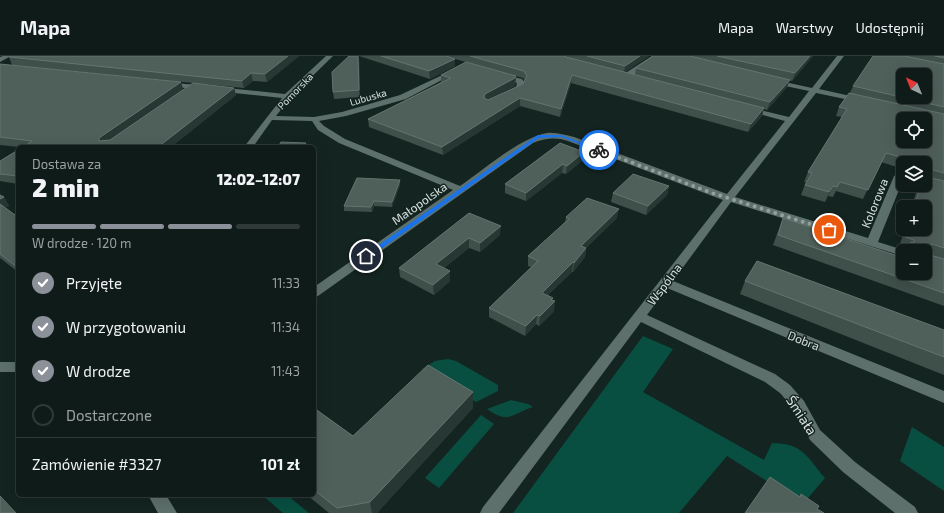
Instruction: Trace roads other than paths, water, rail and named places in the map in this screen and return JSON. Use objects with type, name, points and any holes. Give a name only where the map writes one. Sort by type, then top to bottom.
[{"type":"street","points":[[0,60],[8,56]]},
{"type":"street","name":"Pomorska","points":[[250,145],[287,96],[330,56]]},
{"type":"street","points":[[627,76],[656,56]]},
{"type":"street","name":"Wspólna","points":[[489,513],[729,198],[842,56]]},
{"type":"street","name":"Lubuska","points":[[270,118],[314,120],[349,112],[403,97],[465,66]]},
{"type":"street","points":[[496,74],[519,80],[521,83],[519,88],[502,98]]},
{"type":"street","points":[[767,79],[868,102]]},
{"type":"street","points":[[161,84],[287,96]]},
{"type":"street","points":[[180,95],[193,87]]},
{"type":"street","points":[[737,106],[790,120]]},
{"type":"street","name":"Małopolska","points":[[314,120],[321,128],[342,141],[461,190]]},
{"type":"street","name":"Małopolska","points":[[316,292],[530,141],[538,137],[550,135],[571,139],[729,198],[896,251]]},
{"type":"street","name":"Kolorowa","points":[[872,243],[896,183]]},
{"type":"street","name":"Dobra","points":[[665,282],[944,397]]},
{"type":"street","name":"Śmiała","points":[[639,316],[770,378],[785,389],[799,405],[815,435],[848,467],[909,513]]},
{"type":"street","points":[[0,367],[16,367]]},
{"type":"street","points":[[157,497],[168,513]]}]
